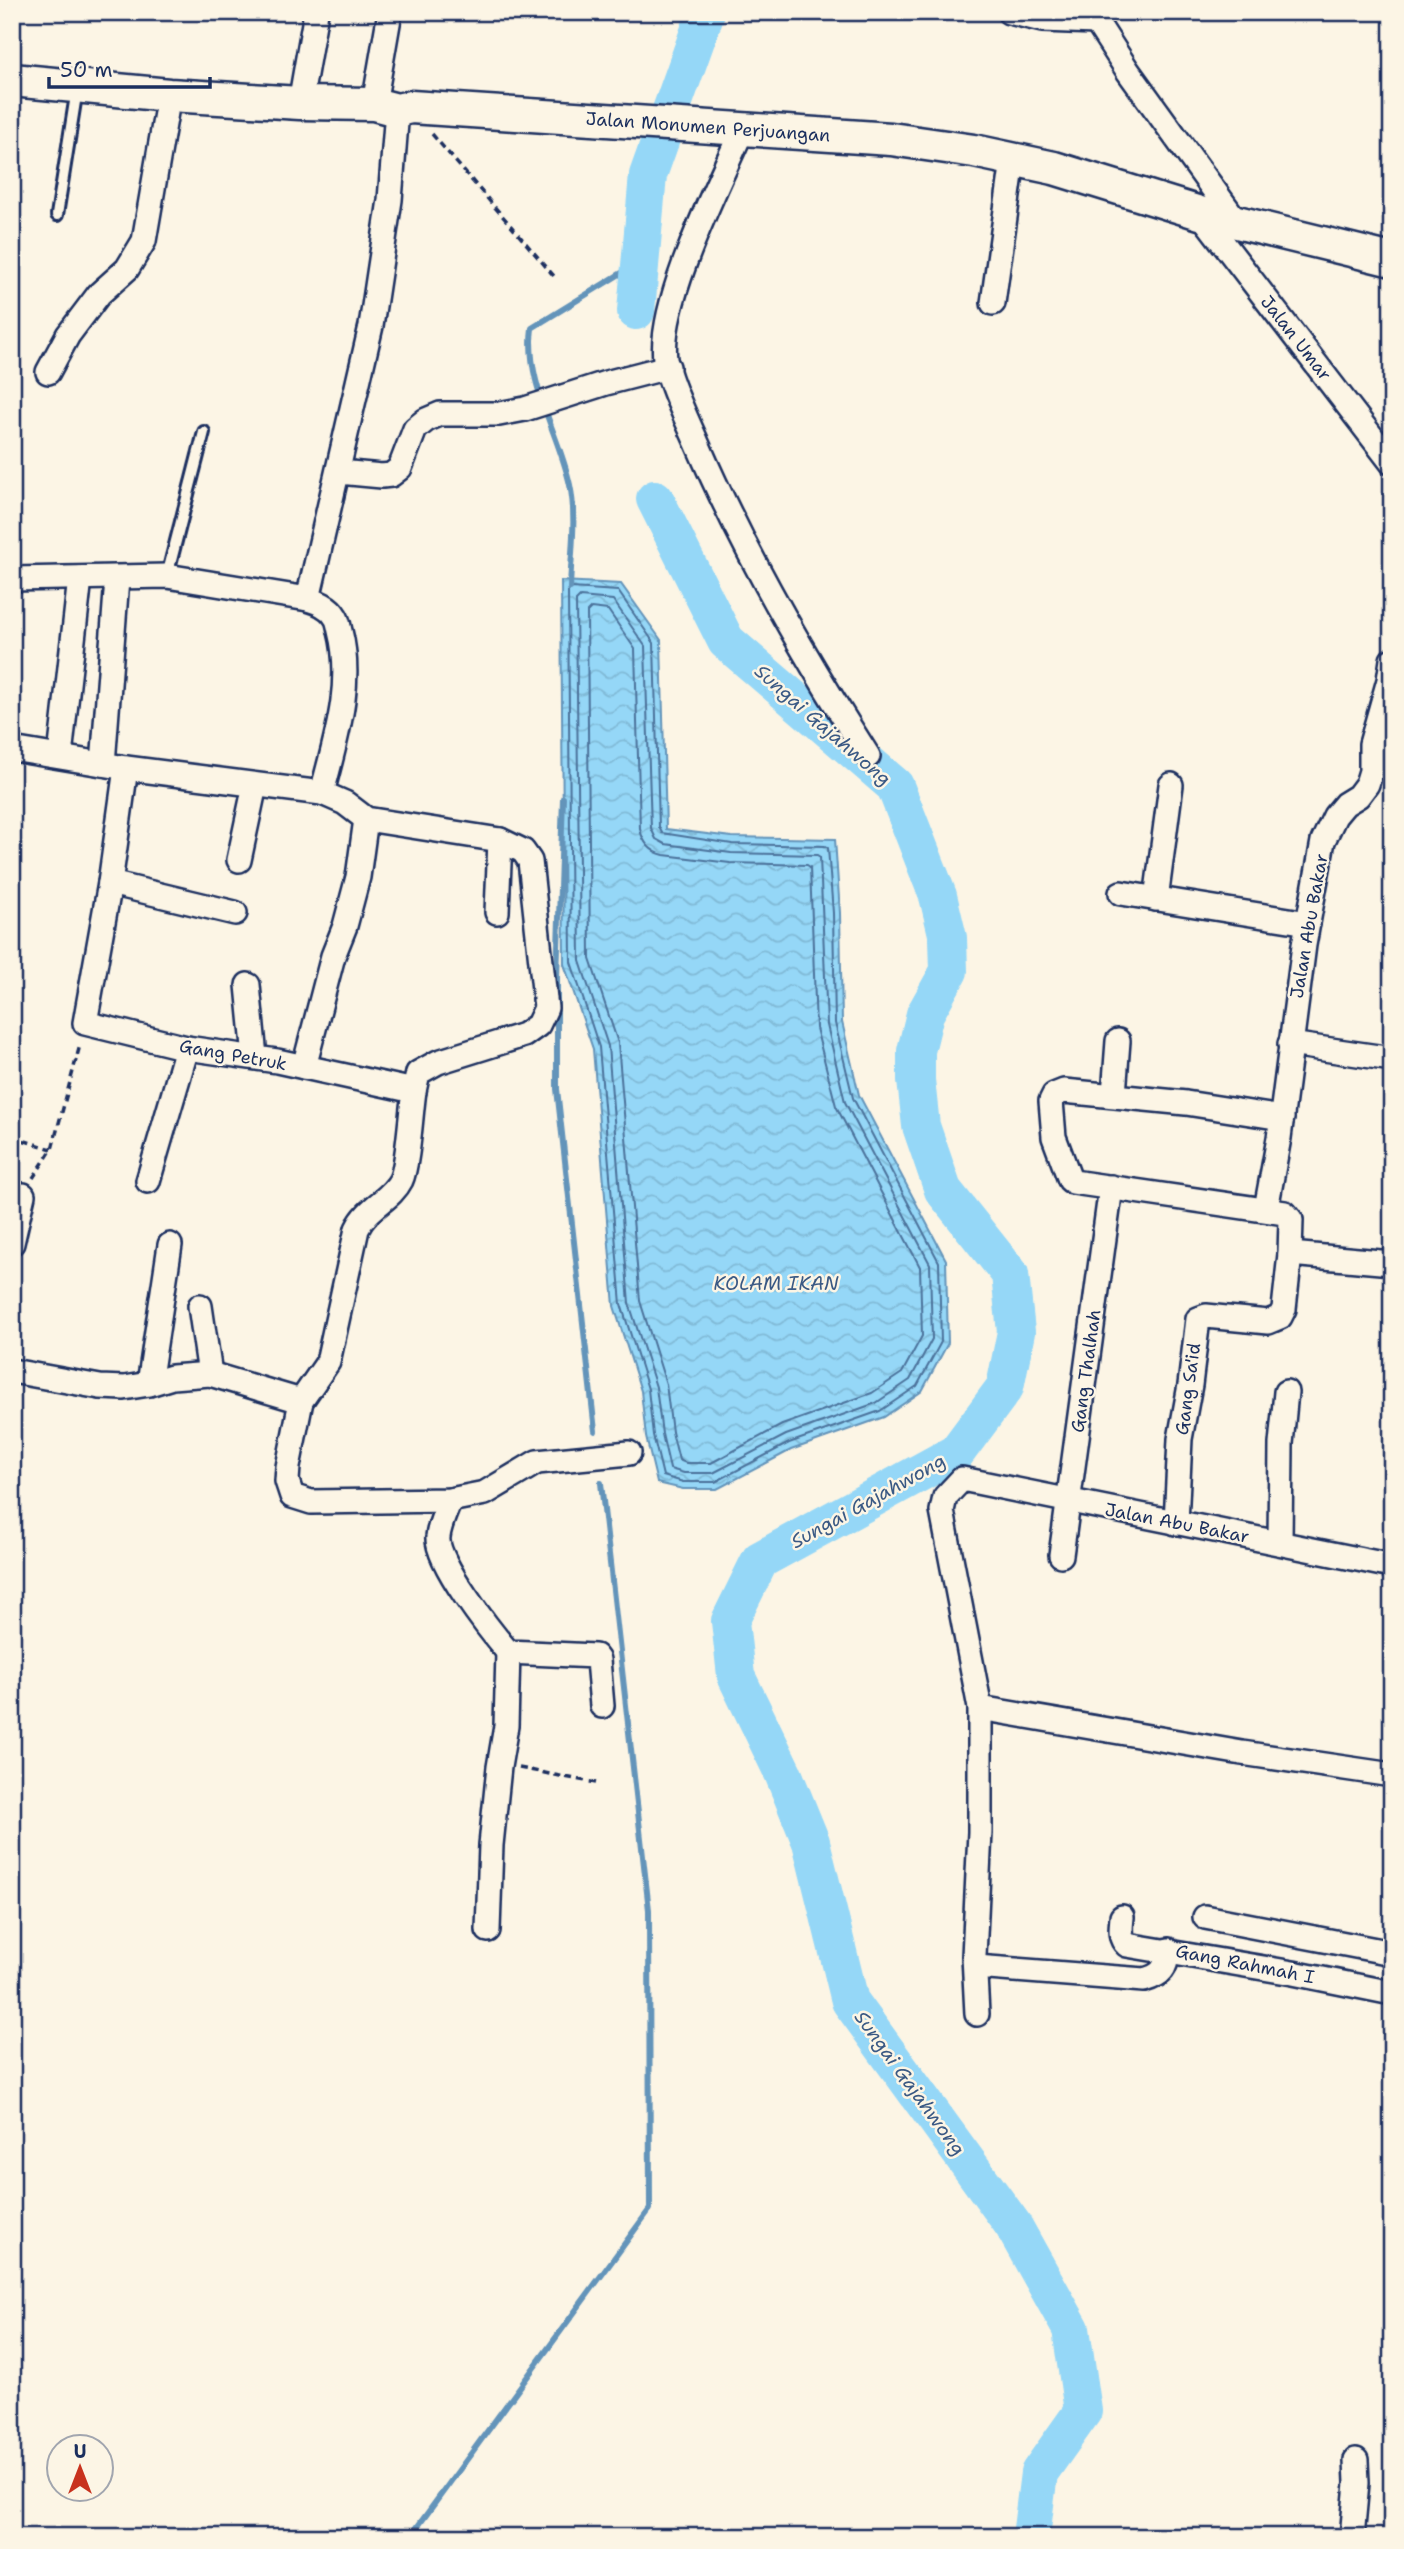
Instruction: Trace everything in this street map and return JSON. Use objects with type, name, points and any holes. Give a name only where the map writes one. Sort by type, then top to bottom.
[{"type":"street","points":[[300,103],[316,12]]},
{"type":"street","points":[[308,598],[371,326],[390,200],[394,107],[390,12]]},
{"type":"street","points":[[1009,12],[1042,20],[1093,17],[1237,222]]},
{"type":"street","name":"Jalan Monumen Perjuangan","points":[[12,80],[169,95],[891,139],[974,151],[1054,168],[1200,214],[1392,260]]},
{"type":"street","points":[[48,372],[76,325],[99,294],[127,268],[145,241],[169,95]]},
{"type":"street","points":[[743,128],[677,288],[668,317],[665,359],[684,415],[718,492],[765,584],[868,756]]},
{"type":"street","points":[[993,303],[1013,160]]},
{"type":"street","name":"Jalan Umar","points":[[1200,214],[1392,463]]},
{"type":"street","points":[[339,472],[391,475],[400,468],[415,429],[440,414],[499,414],[525,409],[606,383],[668,367]]},
{"type":"street","points":[[12,579],[167,576],[308,598],[322,604],[336,616],[344,648],[346,680],[322,793]]},
{"type":"street","points":[[60,757],[80,578]]},
{"type":"street","points":[[103,764],[117,579]]},
{"type":"street","name":"Jalan Abu Bakar","points":[[1266,1209],[1282,1118],[1308,923],[1323,841],[1335,817],[1345,804],[1358,796],[1369,778],[1371,744],[1390,680],[1392,660]]},
{"type":"street","points":[[12,748],[126,768],[322,793],[345,803],[366,819],[500,840],[523,851],[530,862],[546,1008],[538,1025],[524,1035],[450,1057],[418,1073],[401,1181],[363,1217],[357,1229],[328,1362],[301,1401],[287,1480],[292,1496],[311,1502],[450,1500],[485,1493],[537,1462],[629,1453]]},
{"type":"street","points":[[85,1023],[110,883],[126,768]]},
{"type":"street","points":[[239,860],[255,785]]},
{"type":"street","points":[[1156,899],[1171,785]]},
{"type":"street","points":[[304,1067],[333,956],[345,926],[358,877],[366,819]]},
{"type":"street","points":[[498,912],[500,840]]},
{"type":"street","points":[[110,883],[235,913]]},
{"type":"street","points":[[1121,893],[1308,923]]},
{"type":"street","points":[[248,985],[255,1057]]},
{"type":"street","name":"Gang Petruk","points":[[85,1023],[187,1048],[255,1057],[414,1091]]},
{"type":"street","points":[[1114,1094],[1118,1041]]},
{"type":"street","points":[[1290,1044],[1392,1059]]},
{"type":"street","points":[[148,1181],[187,1048]]},
{"type":"street","points":[[1282,1118],[1114,1094],[1063,1091],[1051,1101],[1054,1137],[1073,1182],[1285,1213],[1292,1220],[1290,1254],[1391,1257]]},
{"type":"street","name":"Gang Thalhah","points":[[1061,1555],[1111,1187]]},
{"type":"street","points":[[12,1243],[23,1195]]},
{"type":"street","points":[[149,1384],[170,1245]]},
{"type":"street","name":"Gang Sa'id","points":[[1176,1523],[1180,1440],[1198,1320],[1206,1315],[1268,1322],[1280,1317],[1284,1310],[1290,1254]]},
{"type":"street","points":[[200,1306],[210,1374]]},
{"type":"street","points":[[12,1371],[100,1387],[124,1388],[172,1377],[210,1374],[301,1401]]},
{"type":"street","points":[[1280,1544],[1281,1444],[1286,1392]]},
{"type":"street","name":"Jalan Abu Bakar","points":[[980,1708],[942,1511],[944,1497],[962,1479],[1392,1566]]},
{"type":"street","points":[[450,1500],[437,1538],[444,1560],[474,1611],[508,1652],[506,1726],[491,1844],[488,1930]]},
{"type":"street","points":[[508,1652],[596,1656],[602,1706]]},
{"type":"street","points":[[977,2014],[975,1967],[980,1832],[980,1708],[1242,1753],[1392,1775]]},
{"type":"street","name":"Gang Rahmah I","points":[[1122,1917],[1122,1941],[1127,1945],[1168,1950],[1392,1993]]},
{"type":"street","points":[[1205,1917],[1392,1953]]},
{"type":"street","points":[[975,1967],[1144,1980],[1159,1976],[1166,1966],[1168,1950]]},
{"type":"street","points":[[1352,2537],[1357,2483],[1356,2460]]},
{"type":"lane","points":[[57,215],[77,86]]},
{"type":"lane","points":[[167,576],[204,432]]},
{"type":"path","points":[[394,107],[554,276]]},
{"type":"path","points":[[23,1195],[52,1149],[85,1023]]},
{"type":"path","points":[[12,1137],[52,1149]]},
{"type":"path","points":[[499,1767],[596,1783]]},
{"type":"water","name":"KOLAM IKAN","points":[[561,581],[621,584],[661,640],[666,829],[732,837],[835,839],[840,913],[842,1022],[859,1095],[946,1260],[948,1343],[922,1391],[884,1417],[791,1450],[717,1489],[683,1489],[657,1483],[646,1437],[641,1391],[614,1306],[593,1049],[564,964]]},
{"type":"waterway","name":"Sungai Gajahwong","points":[[636,311],[648,175],[706,12]]},
{"type":"waterway","points":[[570,588],[572,497],[565,466],[533,368],[532,328],[641,261]]},
{"type":"waterway","name":"Sungai Gajahwong","points":[[655,499],[726,641],[895,786],[938,896],[948,938],[949,971],[925,1014],[916,1051],[921,1126],[943,1190],[1010,1274],[1016,1332],[1005,1387],[956,1453],[760,1560],[730,1621],[736,1676],[783,1773],[811,1842],[850,2001],[1013,2225],[1071,2329],[1083,2411],[1039,2473],[1031,2537]]},
{"type":"waterway","points":[[563,798],[557,978],[557,1089],[595,1431]]},
{"type":"waterway","points":[[410,2537],[650,2209],[649,1910],[601,1483]]}]
